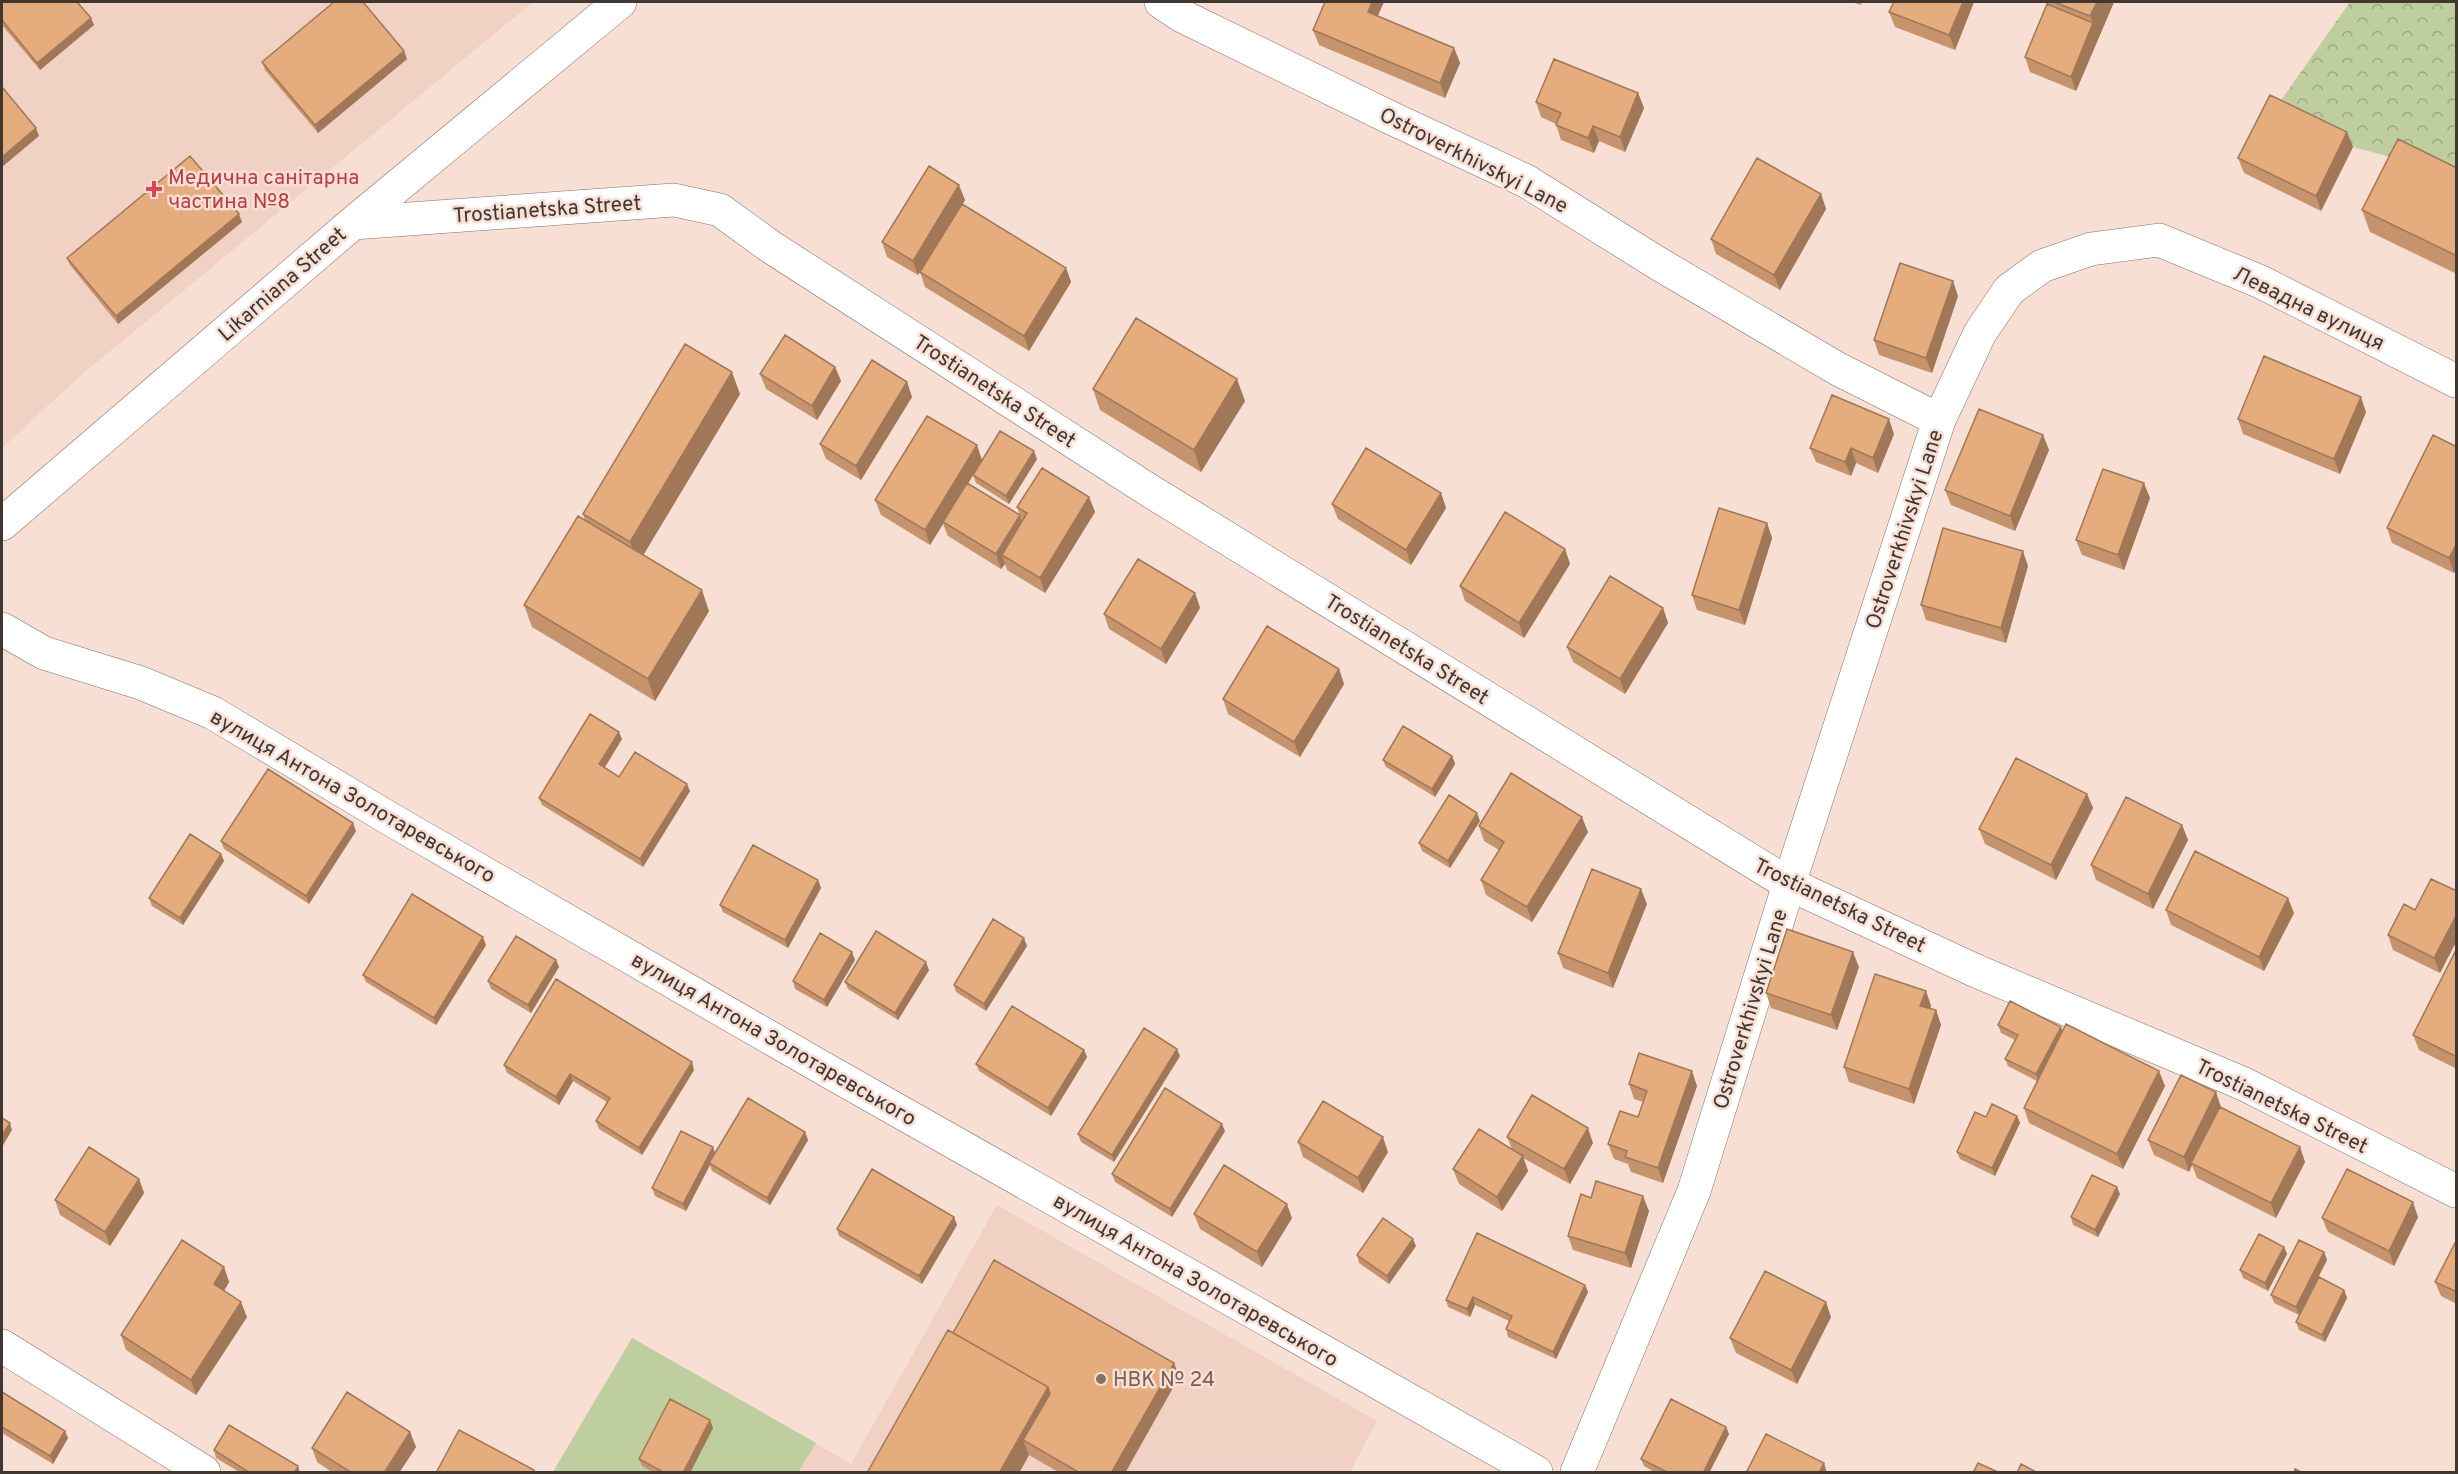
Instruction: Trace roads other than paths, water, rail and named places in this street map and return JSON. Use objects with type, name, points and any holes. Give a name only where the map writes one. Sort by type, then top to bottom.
[{"type":"street","name":"Likarniana Street","points":[[2,524],[353,223],[620,2]]},
{"type":"street","name":"Ostroverkhivskyi Lane","points":[[1161,2],[1182,16],[1526,181],[1659,264],[1838,369],[1939,420],[1789,884],[1694,1191],[1577,1473]]},
{"type":"street","name":"Trostianetska Street","points":[[353,223],[674,200],[720,210],[771,247],[1147,489],[1789,884],[1974,970],[2244,1084],[2457,1191]]},
{"type":"street","name":"Левадна вулиця","points":[[1939,420],[1980,333],[2009,290],[2042,266],[2091,249],[2159,240],[2261,282],[2457,381]]},
{"type":"street","name":"вулиця Антона Золотаревського","points":[[2,628],[44,653],[141,683],[213,713],[397,823],[797,1053],[1536,1473]]},
{"type":"street","points":[[2,1346],[204,1473]]},
{"type":"place","name":"Медична санітарна частина №8","points":[[154,189]]},
{"type":"place","name":"НВК № 24","points":[[1101,1379]]}]
